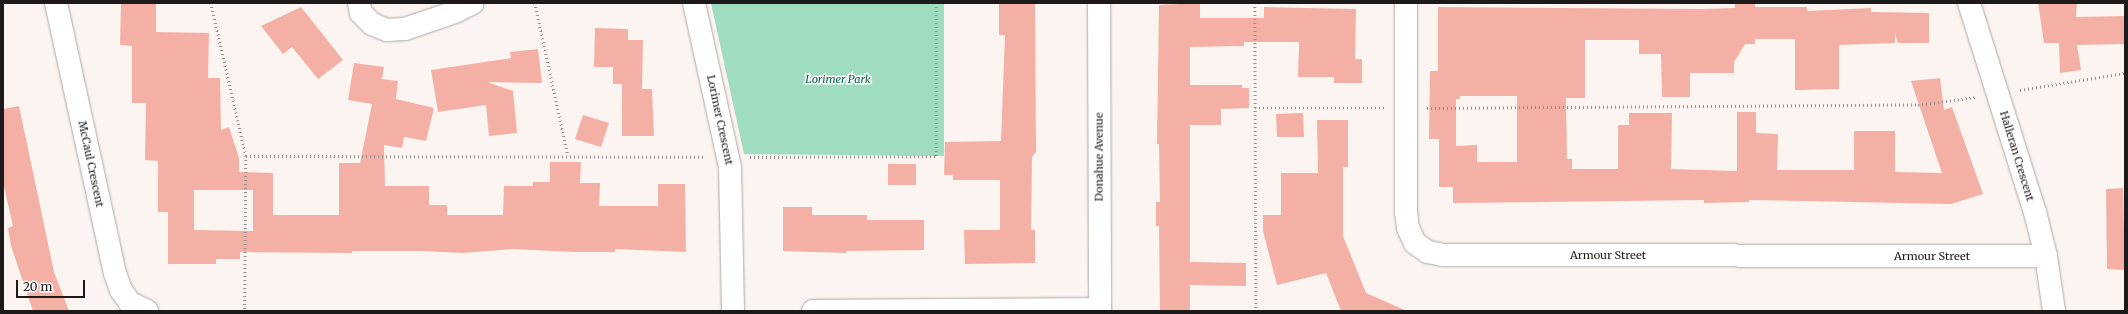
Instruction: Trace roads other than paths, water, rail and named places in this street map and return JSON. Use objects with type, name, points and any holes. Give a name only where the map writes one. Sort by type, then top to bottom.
[{"type":"street","name":"McCaul Crescent","points":[[56,3],[120,290],[130,303],[147,311]]},
{"type":"street","points":[[359,3],[361,13],[372,24],[387,30],[405,29],[455,12],[472,3]]},
{"type":"street","name":"Lorimer Crescent","points":[[694,3],[729,157],[733,311]]},
{"type":"street","name":"Donahue Avenue","points":[[1099,3],[1100,310]]},
{"type":"street","name":"Armour Street","points":[[1406,3],[1406,212],[1408,228],[1415,243],[1428,252],[1443,255],[2046,256]]},
{"type":"street","name":"Halleran Crescent","points":[[1969,3],[2035,212],[2046,256],[2054,311]]},
{"type":"street","points":[[812,311],[1100,310]]},
{"type":"park label","name":"Lorimer Park","points":[[838,79]]}]
